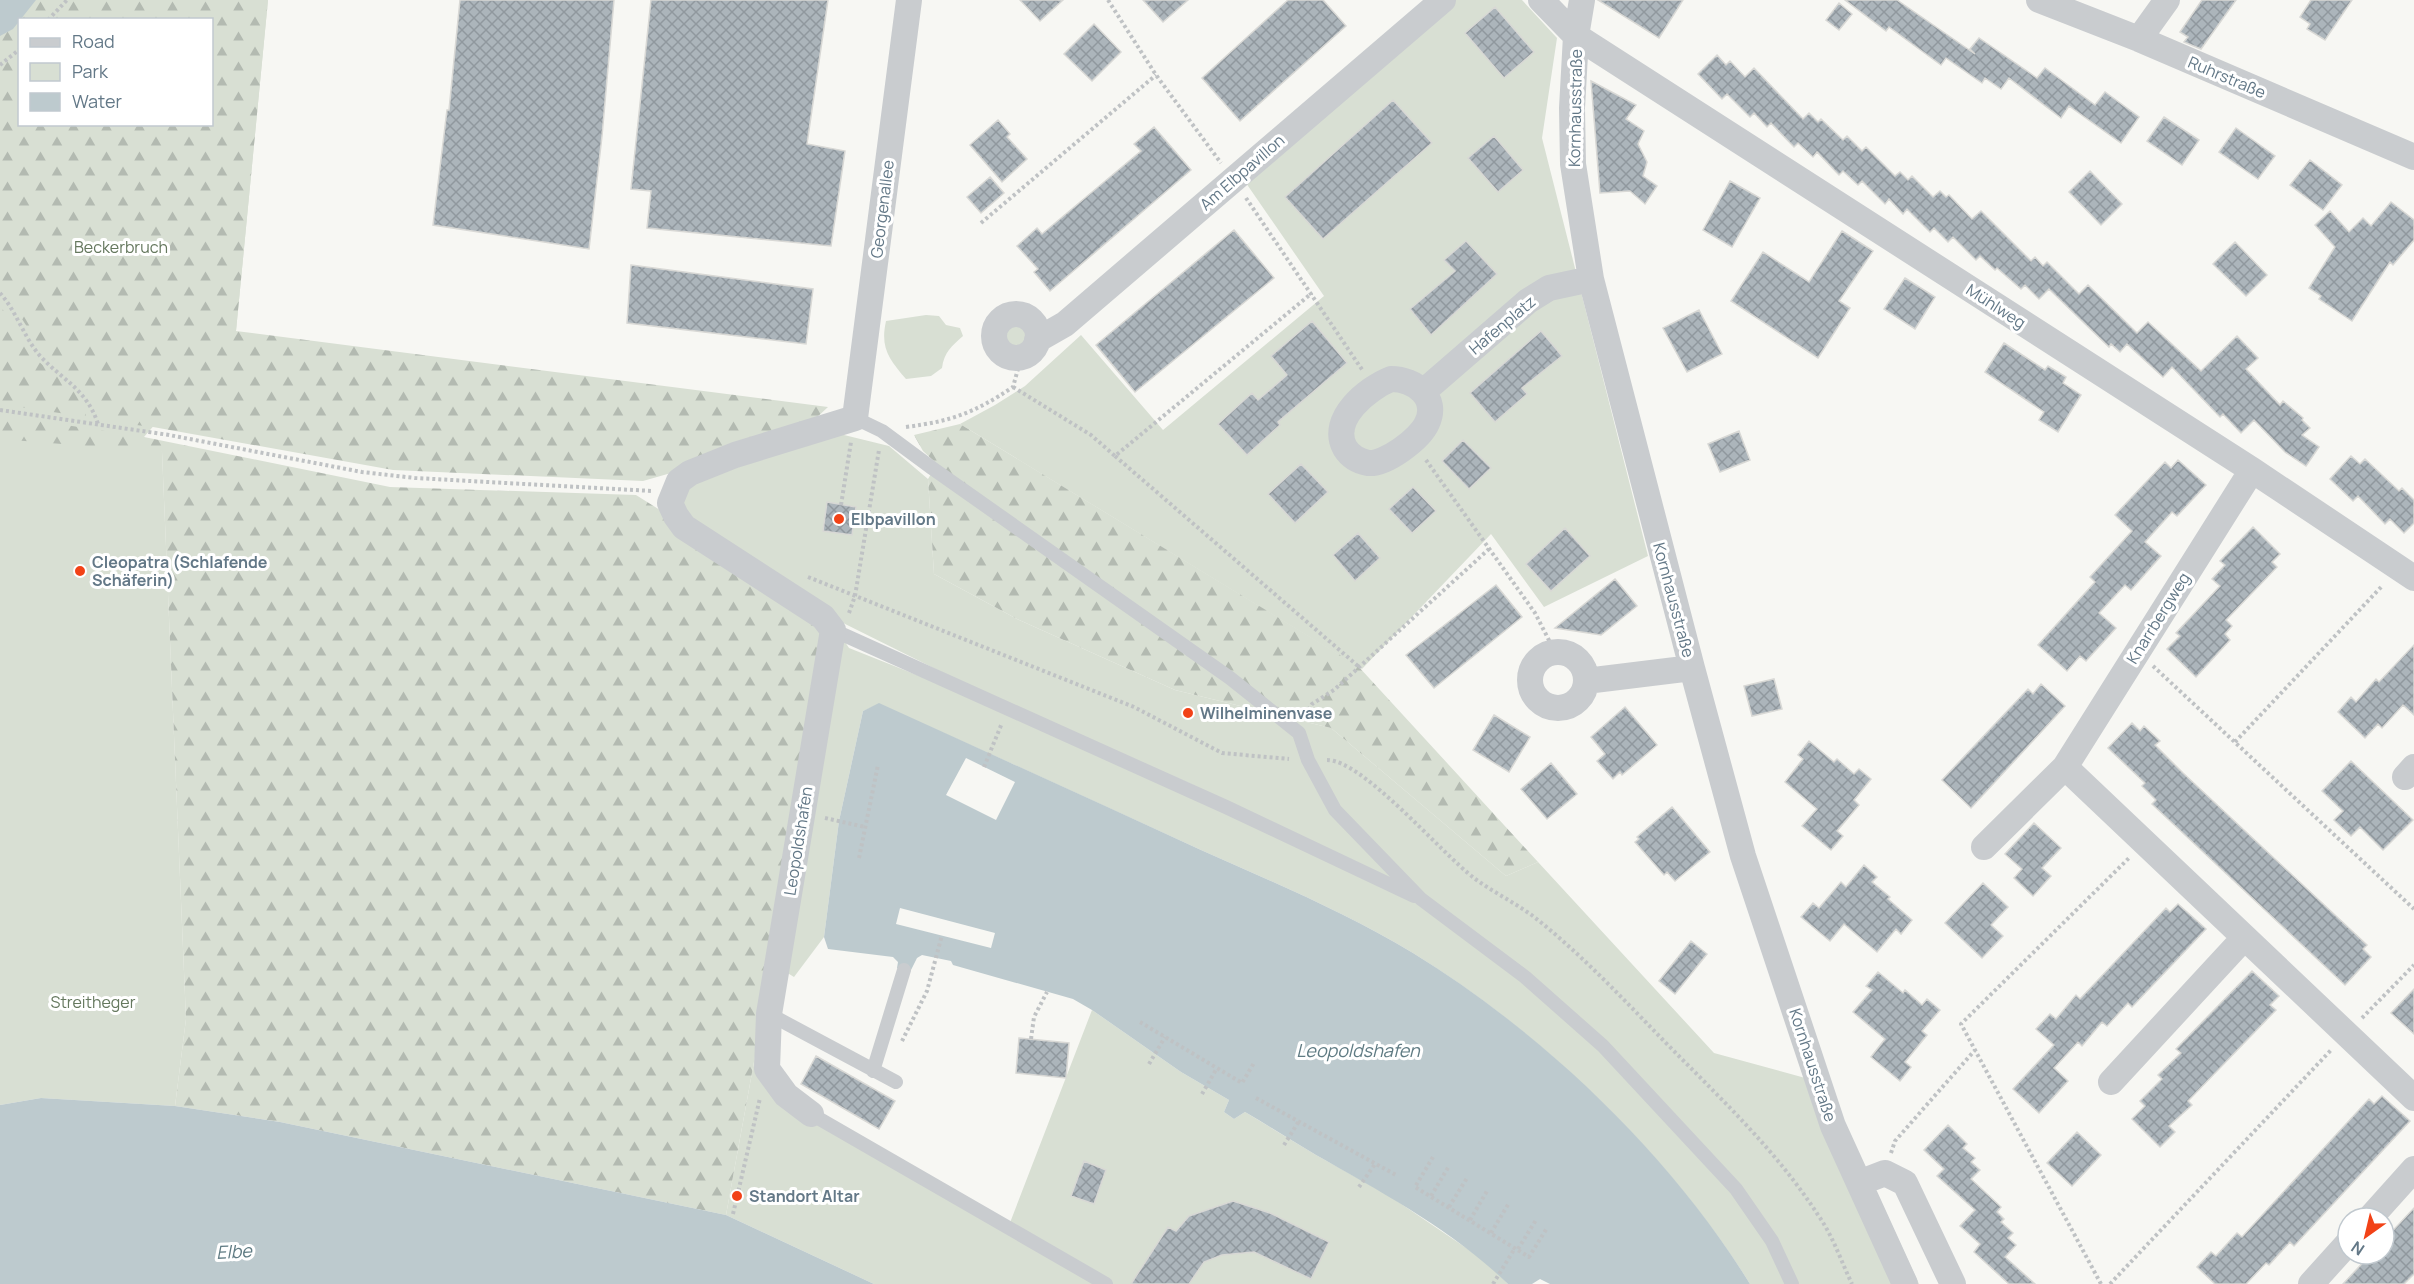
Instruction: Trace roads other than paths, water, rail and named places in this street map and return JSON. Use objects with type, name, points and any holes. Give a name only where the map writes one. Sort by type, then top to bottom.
[{"type":"street","name":"Georgenallee","points":[[855,418],[909,0]]},
{"type":"street","name":"Am Elbpavillon","points":[[1029,349],[1065,324],[1443,0]]},
{"type":"street","name":"Mühlweg","points":[[1541,0],[1576,36],[2252,470],[2406,573]]},
{"type":"street","name":"Kornhausstraße","points":[[1582,0],[1576,36],[1572,108],[1573,164],[1591,279],[1743,856],[1833,1126],[1905,1284]]},
{"type":"street","name":"Ruhrstraße","points":[[2039,0],[2139,39],[2414,157]]},
{"type":"street","points":[[2139,39],[2167,0]]},
{"type":"street","name":"Hafenplatz","points":[[1423,392],[1528,301],[1550,288],[1591,279]]},
{"type":"street","points":[[1392,379],[1402,379],[1412,382],[1423,392],[1430,406],[1430,416],[1426,426],[1384,461],[1374,464],[1354,457],[1346,450],[1342,440],[1343,419],[1377,387],[1392,379]]},
{"type":"street","points":[[833,630],[823,617],[684,527],[670,503],[679,481],[690,473],[735,455],[855,418]]},
{"type":"street","name":"Knarrbergweg","points":[[1984,847],[2065,767],[2252,470]]},
{"type":"street","name":"Leopoldshafen","points":[[811,1114],[786,1095],[767,1069],[769,1014],[833,630]]},
{"type":"street","points":[[1555,652],[1572,655],[1579,661],[1584,668],[1586,681],[1582,695],[1575,702],[1557,708],[1540,701],[1533,694],[1530,685],[1533,667],[1545,654],[1555,652]]},
{"type":"street","points":[[1586,681],[1692,668]]},
{"type":"street","points":[[2065,767],[2414,1098]]},
{"type":"street","points":[[2111,1082],[2244,938]]},
{"type":"street","points":[[2381,1206],[2414,1169]]},
{"type":"street","points":[[1859,1183],[1885,1173],[1905,1183],[1953,1284]]},
{"type":"street","points":[[2311,1284],[2336,1256]]},
{"type":"lane","points":[[855,418],[882,431],[1230,678],[1299,733],[1308,760],[1335,810],[1421,899],[1525,977],[1603,1046],[1736,1189],[1772,1241],[1792,1284]]},
{"type":"lane","points":[[833,630],[1421,899]]},
{"type":"lane","points":[[769,1014],[884,1076],[904,970]]},
{"type":"lane","points":[[811,1114],[1106,1284]]},
{"type":"water","points":[[0,0],[36,0],[22,18],[18,18],[18,23],[13,29],[0,36]]},
{"type":"water","name":"Leopoldshafen","points":[[879,703],[1335,911],[1413,953],[1462,985],[1556,1059],[1642,1143],[1682,1189],[1718,1236],[1750,1284],[1550,1284],[1540,1279],[1532,1284],[1508,1284],[1464,1246],[1391,1198],[1245,1112],[1234,1119],[1224,1112],[1229,1100],[1181,1072],[1073,999],[953,965],[951,961],[922,955],[917,958],[910,972],[897,968],[898,962],[893,957],[828,949],[824,937],[839,821],[863,711]]},
{"type":"water","name":"Elbe","points":[[41,1098],[175,1106],[280,1122],[726,1215],[874,1284],[0,1284],[0,1105]]},
{"type":"place","name":"Elbpavillon","points":[[839,519]]},
{"type":"place","name":"Cleopatra (Schlafende Schäferin)","points":[[80,571]]},
{"type":"place","name":"Wilhelminenvase","points":[[1188,713]]},
{"type":"place","name":"Standort Altar","points":[[737,1196]]},
{"type":"park label","name":"Beckerbruch","points":[[121,247]]},
{"type":"park label","name":"Streitheger","points":[[93,1002]]}]
